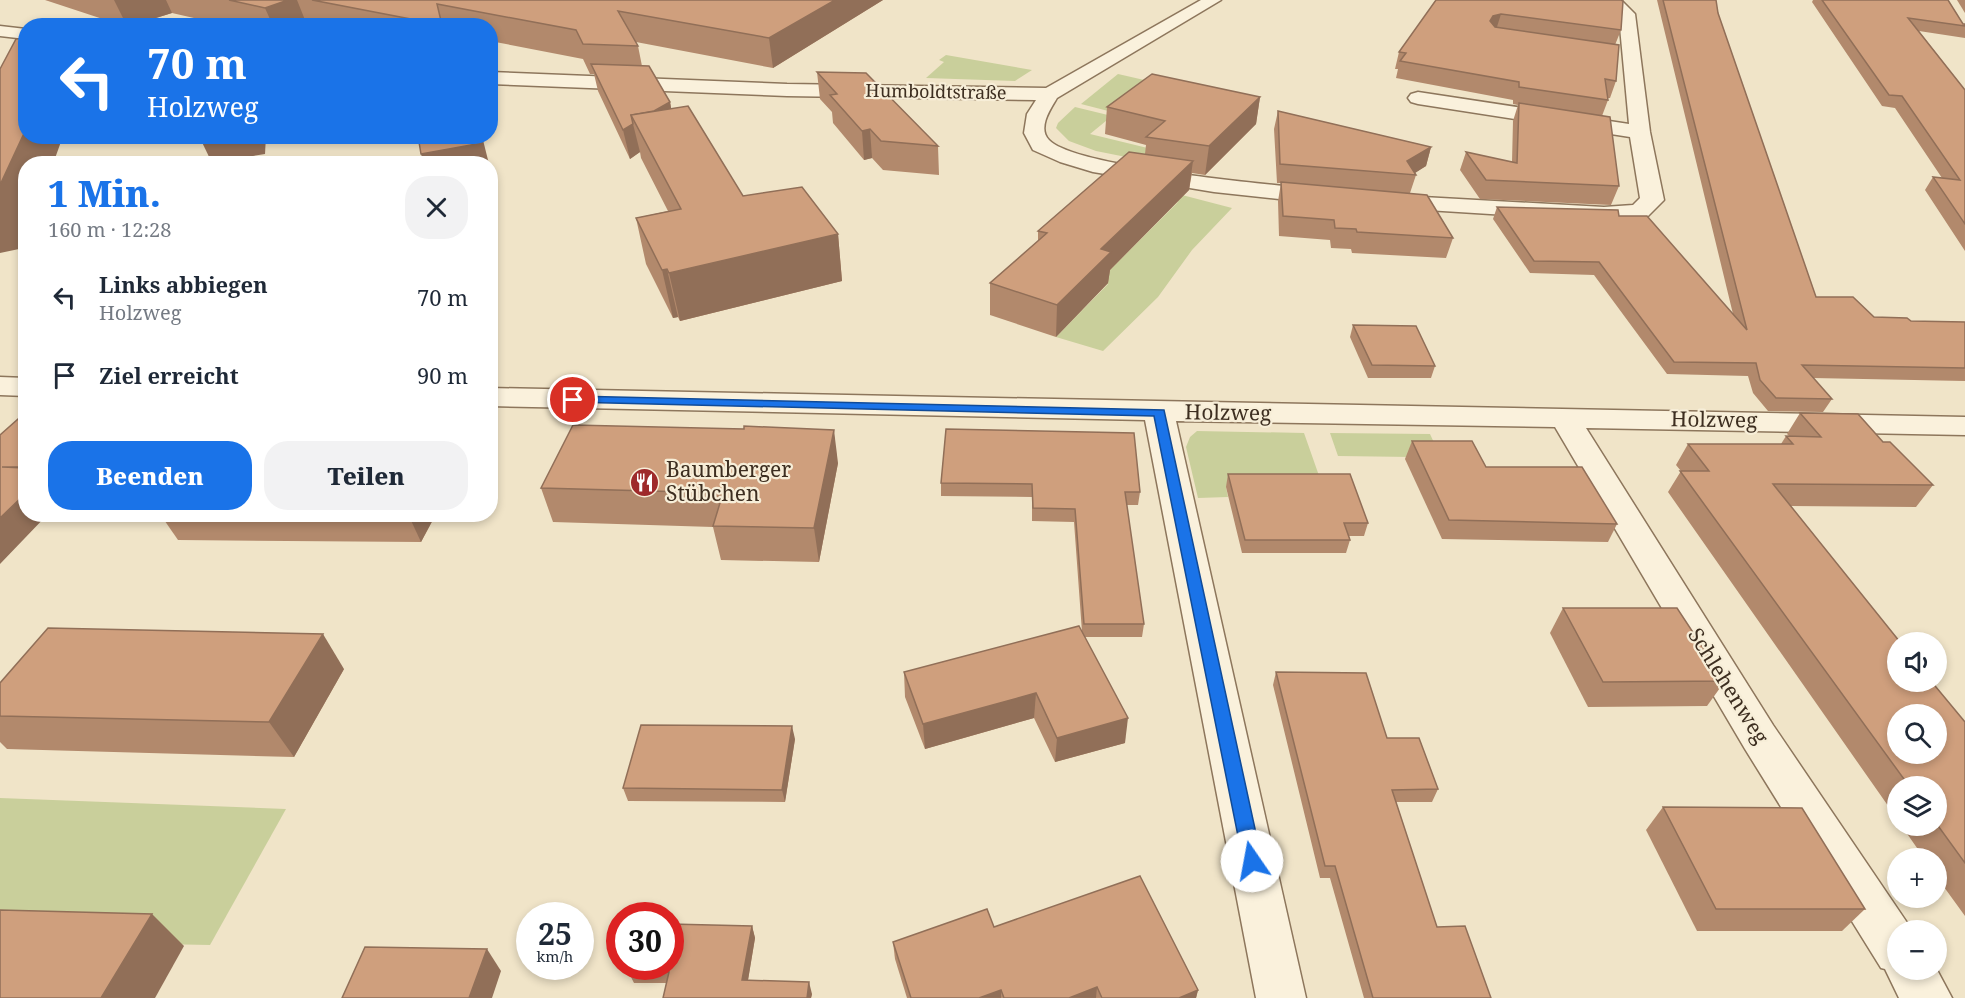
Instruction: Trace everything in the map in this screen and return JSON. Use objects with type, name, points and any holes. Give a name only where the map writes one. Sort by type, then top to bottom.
[{"type":"street","points":[[1213,0],[1050,94],[1037,114],[1034,133],[1041,145],[1068,157],[1124,171],[1214,185],[1462,208],[1604,214],[1640,211],[1652,200],[1640,132],[1627,14],[1615,4],[1595,0]]},
{"type":"street","points":[[0,32],[18,33]]},
{"type":"street","points":[[1609,54],[1632,57]]},
{"type":"street","name":"Humboldtstraße","points":[[498,78],[787,90],[1050,94]]},
{"type":"street","points":[[1418,98],[1640,132]]},
{"type":"street","points":[[0,386],[18,387]]},
{"type":"street","name":"Holzweg","points":[[498,397],[1159,412],[1564,417],[1965,426]]},
{"type":"street","points":[[1159,412],[1281,998]]},
{"type":"street","name":"Schlehenweg","points":[[1564,417],[1753,727],[1887,934]]},
{"type":"street","points":[[1916,980],[1928,998]]},
{"type":"green space","points":[[946,55],[1032,70],[1015,81],[926,78],[944,62],[939,60]]},
{"type":"green space","points":[[1118,74],[1153,82],[1116,113],[1081,104]]},
{"type":"green space","points":[[1075,107],[1112,116],[1090,134],[1201,161],[1191,170],[1096,151],[1069,141],[1056,128],[1058,123]]},
{"type":"green space","points":[[1182,195],[1232,208],[1192,250],[1158,297],[1103,351],[1056,337],[1108,284],[1099,281],[1177,203]]},
{"type":"green space","points":[[1197,431],[1304,433],[1330,507],[1226,487],[1228,497],[1198,498],[1186,447],[1190,437]]},
{"type":"green space","points":[[1330,433],[1430,434],[1459,497],[1412,457],[1338,456]]},
{"type":"green space","points":[[0,798],[286,809],[210,945],[0,941]]},
{"type":"building","points":[[229,0],[288,0],[265,8]]},
{"type":"building","points":[[312,0],[835,0],[769,38],[618,11],[638,46],[583,44],[576,30],[437,4],[440,18],[406,18]]},
{"type":"building","points":[[1436,0],[1623,1],[1621,30],[1501,14],[1493,16],[1490,21],[1495,27],[1619,45],[1616,81],[1605,79],[1608,100],[1519,87],[1519,82],[1400,61],[1406,53],[1399,52]]},
{"type":"building","points":[[1663,0],[1716,0],[1718,13],[1816,297],[1853,297],[1874,317],[1907,318],[1911,321],[1965,322],[1965,368],[1802,365],[1832,399],[1776,398],[1760,380],[1756,363],[1674,362],[1599,262],[1534,261],[1497,207],[1618,210],[1619,216],[1647,216],[1747,330]]},
{"type":"building","points":[[1822,0],[1948,0],[1965,24],[1965,26],[1908,18],[1965,90],[1965,224],[1933,177],[1960,180],[1902,96],[1889,95]]},
{"type":"building","points":[[18,39],[19,144],[0,185],[0,69]]},
{"type":"building","points":[[591,64],[649,66],[670,102],[654,111],[631,115],[633,124],[623,130]]},
{"type":"building","points":[[817,72],[866,73],[938,146],[881,141],[870,129],[862,131],[830,95],[837,94]]},
{"type":"building","points":[[1152,74],[1260,97],[1209,146],[1146,137],[1165,121],[1107,107]]},
{"type":"building","points":[[1519,103],[1610,117],[1619,186],[1486,180],[1466,152],[1517,163]]},
{"type":"building","points":[[688,106],[743,196],[802,187],[838,234],[669,273],[667,269],[662,270],[636,218],[681,209],[631,115]]},
{"type":"building","points":[[1278,111],[1431,147],[1407,161],[1416,175],[1280,164]]},
{"type":"building","points":[[419,144],[476,144],[421,154]]},
{"type":"building","points":[[1129,152],[1193,161],[1101,249],[1111,252],[1057,305],[990,283],[1047,233],[1038,231]]},
{"type":"building","points":[[1281,182],[1427,195],[1453,238],[1357,232],[1356,229],[1335,228],[1334,220],[1283,216]]},
{"type":"building","points":[[1353,325],[1416,326],[1435,366],[1372,365]]},
{"type":"building","points":[[1800,413],[1858,414],[1883,442],[1890,442],[1933,485],[1773,484],[1892,632],[1887,632],[1887,692],[1940,692],[1965,722],[1965,863],[1945,836],[1947,776],[1902,776],[1893,764],[1947,764],[1947,704],[1887,704],[1887,756],[1680,471],[1709,471],[1688,444],[1793,444],[1786,436],[1821,437]]},
{"type":"building","points":[[18,419],[18,467],[2,467],[18,468],[18,501],[0,518],[0,435]]},
{"type":"building","points":[[573,425],[744,429],[744,426],[834,430],[814,528],[713,526],[723,493],[541,488]]},
{"type":"building","points":[[946,429],[1134,433],[1140,492],[1125,492],[1144,624],[1084,624],[1075,509],[1033,508],[1032,484],[941,483]]},
{"type":"building","points":[[1412,441],[1472,441],[1486,467],[1582,467],[1617,524],[1449,520]]},
{"type":"building","points":[[1228,474],[1350,474],[1368,523],[1344,523],[1350,540],[1245,540]]},
{"type":"building","points":[[1563,608],[1677,608],[1725,681],[1603,682]]},
{"type":"building","points":[[1079,626],[1128,718],[1057,738],[1036,693],[923,724],[904,672]]},
{"type":"building","points":[[48,628],[323,634],[269,722],[0,716],[0,683]]},
{"type":"building","points":[[1276,672],[1366,673],[1387,738],[1419,738],[1438,789],[1392,790],[1437,927],[1465,926],[1491,998],[1373,998],[1335,866],[1325,866]]},
{"type":"building","points":[[641,725],[792,726],[782,790],[623,788]]},
{"type":"building","points":[[1663,807],[1802,808],[1865,909],[1716,909]]},
{"type":"building","points":[[1140,876],[1198,990],[1179,998],[1102,998],[1097,987],[1069,998],[1004,998],[1001,990],[979,998],[911,998],[893,942],[987,909],[994,927]]},
{"type":"building","points":[[0,910],[152,914],[101,998],[0,998]]},
{"type":"building","points":[[684,924],[752,926],[742,980],[809,982],[807,998],[663,998],[667,980],[684,980]]},
{"type":"building","points":[[365,947],[487,949],[469,998],[342,998]]},
{"type":"place","name":"Baumberger Stübchen","points":[[645,482]]},
{"type":"route","points":[[573,400],[1159,412],[1252,861]]}]
